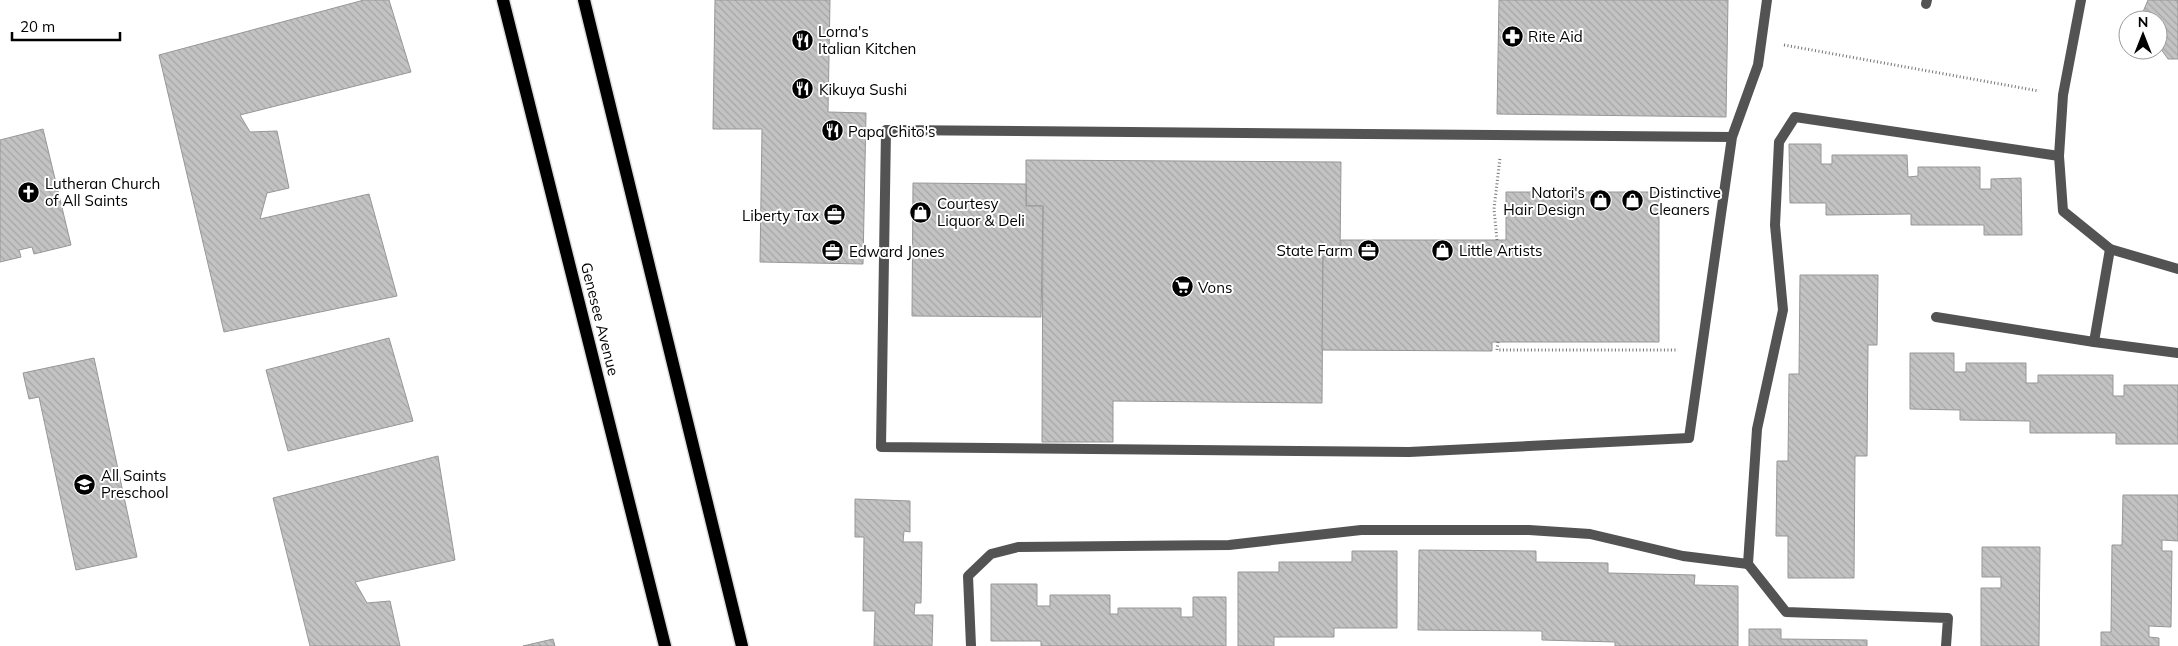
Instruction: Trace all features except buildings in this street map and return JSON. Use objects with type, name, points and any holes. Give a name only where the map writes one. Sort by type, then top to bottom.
[{"type":"main road","name":"Genesee Avenue","points":[[503,0],[665,646]]},
{"type":"main road","points":[[584,0],[742,646]]},
{"type":"lane","points":[[1732,137],[886,130],[881,447],[1409,452],[1689,438],[1732,137],[1758,65],[1767,0]]},
{"type":"lane","points":[[2082,0],[2063,95],[2059,156],[2063,211],[2110,249],[2178,269]]},
{"type":"lane","points":[[1946,646],[1948,618],[1786,612],[1748,564],[1757,429],[1783,310],[1775,225],[1779,142],[1795,117],[2059,156]]},
{"type":"lane","points":[[2094,342],[2110,249]]},
{"type":"lane","points":[[1936,317],[2178,353]]},
{"type":"lane","points":[[971,646],[968,576],[991,554],[1018,547],[1229,545],[1361,530],[1529,530],[1590,534],[1683,556],[1748,564]]},
{"type":"path","points":[[1762,41],[2063,95]]},
{"type":"path","points":[[1497,240],[1494,209],[1499,182],[1502,135]]},
{"type":"path","points":[[1498,342],[1497,350],[1702,350]]},
{"type":"place","name":"Rite Aid","points":[[1512,36]]},
{"type":"place","name":"Lorna's Italian Kitchen","points":[[802,40]]},
{"type":"place","name":"Kikuya Sushi","points":[[803,89]]},
{"type":"place","name":"Papa Chito's","points":[[832,131]]},
{"type":"place","name":"Lutheran Church of All Saints","points":[[29,192]]},
{"type":"place","name":"Natori's Hair Design","points":[[1601,201]]},
{"type":"place","name":"Distinctive Cleaners","points":[[1633,201]]},
{"type":"place","name":"Courtesy Liquor & Deli","points":[[921,212]]},
{"type":"place","name":"Liberty Tax","points":[[835,215]]},
{"type":"place","name":"State Farm","points":[[1369,250]]},
{"type":"place","name":"Little Artists","points":[[1443,250]]},
{"type":"place","name":"Edward Jones","points":[[833,251]]},
{"type":"place","name":"Vons","points":[[1182,287]]},
{"type":"place","name":"All Saints Preschool","points":[[85,484]]}]
